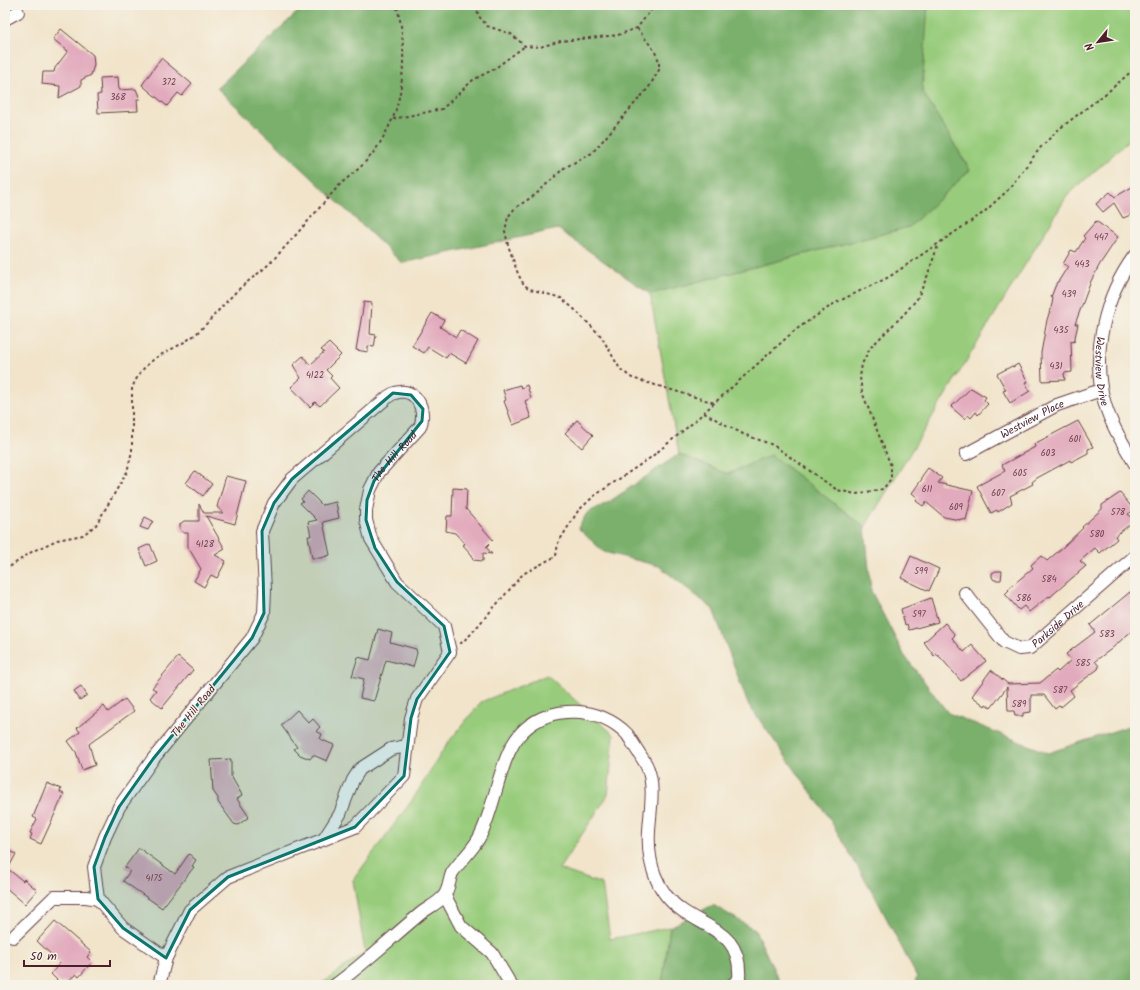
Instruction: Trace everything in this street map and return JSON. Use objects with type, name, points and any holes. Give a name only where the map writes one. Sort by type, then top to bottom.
[{"type":"street","points":[[5,19],[18,12]]},
{"type":"street","name":"Westview Drive","points":[[1135,255],[1116,287],[1106,314],[1099,359],[1101,390],[1109,418],[1135,464]]},
{"type":"street","name":"Westview Place","points":[[966,454],[1057,406],[1101,390]]},
{"type":"street","name":"The Hill Road","points":[[98,899],[94,867],[105,837],[119,807],[153,759],[252,638],[264,613],[265,590],[262,531],[274,503],[292,479],[393,393],[406,392],[416,398],[423,409],[422,421],[420,427],[379,472],[374,481],[366,505],[368,530],[376,548],[398,582],[444,626],[450,652]]},
{"type":"street","name":"Parkside Drive","points":[[965,593],[1004,642],[1019,649],[1030,648],[1135,556]]},
{"type":"street","points":[[160,985],[166,958],[190,910],[228,877],[355,827],[404,776],[411,718],[417,699],[450,652]]},
{"type":"street","points":[[335,985],[357,969],[421,913],[445,896],[452,874],[479,838],[511,747],[524,730],[546,717],[564,711],[586,713],[606,719],[626,734],[648,769],[652,795],[648,849],[652,870],[661,888],[671,901],[683,911],[723,935],[732,945],[739,958],[740,970],[739,979],[732,985]]},
{"type":"street","points":[[324,839],[340,814],[353,780],[360,769],[391,749],[407,746]]},
{"type":"street","points":[[445,896],[461,926],[492,953],[511,985]]},
{"type":"street","points":[[13,937],[54,897],[86,897],[98,899],[123,928],[166,958]]},
{"type":"path","points":[[5,570],[32,551],[57,540],[83,535],[96,525],[127,472],[132,451],[132,388],[136,379],[149,363],[162,353],[186,342],[209,322],[233,295],[270,263],[337,188],[366,162],[376,150],[392,119],[404,72],[402,35],[396,5]]},
{"type":"path","points":[[477,5],[478,15],[487,26],[511,34],[525,46],[540,47],[560,41],[618,35],[637,28],[655,5]]},
{"type":"path","points":[[637,28],[654,50],[659,61],[659,70],[649,87],[592,153],[564,168],[535,195],[515,208],[508,217],[505,232],[518,274],[524,285],[530,289],[561,298],[574,309],[600,336],[620,369],[632,378],[715,403]]},
{"type":"path","points":[[392,119],[442,109],[473,80],[494,69],[525,46]]},
{"type":"path","points":[[450,652],[470,635],[523,574],[556,556],[558,543],[578,511],[594,496],[650,458],[704,413],[794,331],[835,304],[889,277],[983,213],[1007,191],[1041,147],[1059,129],[1109,91],[1135,68]]},
{"type":"path","points":[[704,413],[743,434],[773,445],[837,490],[856,494],[883,489],[891,479],[891,466],[862,392],[860,378],[862,364],[870,348],[905,314],[917,299],[927,277],[936,246],[947,238]]},
{"type":"highlighted area","points":[[393,393],[411,395],[423,409],[422,421],[374,481],[367,500],[366,520],[375,548],[397,582],[444,626],[450,652],[417,699],[411,718],[404,776],[355,827],[228,877],[190,910],[166,958],[123,928],[98,899],[94,867],[105,837],[119,807],[153,759],[252,638],[264,613],[262,531],[274,503],[292,479]]},
{"type":"green space","points":[[305,5],[928,5],[922,91],[970,170],[909,227],[650,294],[558,229],[402,263],[217,88]]},
{"type":"green space","points":[[927,5],[1135,5],[1135,135],[1067,196],[865,527],[771,455],[728,474],[679,454],[650,294],[909,227],[970,170],[922,91]]},
{"type":"green space","points":[[679,454],[728,474],[771,455],[865,527],[871,591],[904,655],[948,713],[1048,753],[1135,724],[1135,985],[914,985],[917,977],[876,898],[826,813],[748,704],[713,609],[659,566],[604,552],[578,528],[587,513],[609,502]]},
{"type":"green space","points":[[547,675],[614,735],[608,795],[559,869],[602,884],[610,939],[670,927],[662,985],[320,985],[365,952],[353,880],[413,799],[447,744],[481,702]]},
{"type":"green space","points":[[713,905],[755,930],[781,985],[662,985],[670,927]]},
{"type":"building","points":[[61,29],[93,55],[94,65],[91,75],[81,80],[81,86],[59,98],[60,86],[42,84],[43,72],[54,72],[55,68],[68,51],[53,39]]},
{"type":"building","points":[[161,58],[192,84],[182,96],[178,93],[167,106],[142,85]]},
{"type":"building","points":[[118,77],[119,90],[136,89],[140,99],[137,99],[138,111],[98,113],[97,95],[101,94],[100,78]]},
{"type":"building","points":[[1132,187],[1135,192],[1135,212],[1128,216],[1123,218],[1114,203],[1103,212],[1096,204],[1110,192],[1115,197]]},
{"type":"building","points":[[1096,221],[1118,237],[1100,264],[1091,281],[1075,324],[1078,324],[1074,342],[1071,341],[1072,372],[1064,373],[1065,380],[1042,381],[1041,353],[1047,320],[1052,304],[1053,298],[1051,297],[1057,282],[1068,266],[1063,264],[1071,250],[1076,252],[1085,238],[1083,236]]},
{"type":"building","points":[[364,302],[372,303],[370,334],[376,335],[374,347],[368,346],[368,352],[356,350]]},
{"type":"building","points":[[432,313],[444,320],[440,327],[456,337],[460,330],[478,341],[466,363],[449,353],[446,358],[428,347],[424,353],[412,346]]},
{"type":"building","points":[[329,343],[341,355],[326,370],[332,376],[330,378],[339,388],[320,406],[315,402],[310,407],[291,387],[301,378],[293,365],[303,356],[310,365],[324,352],[321,350]]},
{"type":"building","points":[[1018,364],[1028,382],[1025,382],[1030,391],[1010,403],[1003,391],[1006,390],[997,374]]},
{"type":"building","points":[[520,385],[521,388],[527,385],[531,398],[525,401],[531,418],[513,425],[504,401],[506,400],[503,390]]},
{"type":"building","points":[[971,388],[986,397],[984,400],[988,404],[978,415],[976,412],[971,418],[968,415],[965,419],[951,407]]},
{"type":"building","points":[[577,420],[593,435],[582,448],[565,433]]},
{"type":"building","points":[[1078,421],[1093,447],[1088,449],[1088,453],[1071,462],[1070,460],[1037,478],[1032,482],[1033,484],[1010,496],[1012,503],[998,512],[997,510],[991,513],[977,486],[1005,471],[1002,465],[1035,447],[1034,444]]},
{"type":"building","points":[[928,468],[942,478],[938,483],[973,491],[966,520],[944,517],[926,502],[923,506],[916,501],[918,498],[912,493]]},
{"type":"building","points":[[195,471],[212,484],[203,496],[186,483]]},
{"type":"building","points":[[226,476],[246,481],[235,524],[206,516],[225,549],[215,555],[226,561],[217,578],[211,575],[204,587],[194,581],[201,569],[188,547],[188,533],[183,533],[180,529],[180,524],[184,521],[199,521],[199,504],[204,513],[224,513],[217,507]]},
{"type":"building","points":[[453,488],[467,489],[466,509],[493,540],[486,547],[492,554],[483,553],[483,561],[473,560],[472,555],[463,545],[465,544],[455,533],[446,531],[447,516],[452,516]]},
{"type":"building","points":[[308,491],[322,505],[336,502],[339,518],[323,522],[330,555],[321,558],[312,558],[308,536],[311,536],[308,522],[317,520],[300,503],[303,501],[301,499]]},
{"type":"building","points":[[1120,493],[1134,510],[1128,514],[1134,521],[1115,536],[1117,539],[1100,553],[1095,548],[1080,561],[1086,566],[1050,597],[1049,596],[1029,612],[1024,606],[1019,610],[1005,594],[1009,590],[1008,589],[1033,568],[1031,565],[1041,556],[1047,561],[1102,509],[1102,505]]},
{"type":"building","points":[[145,517],[153,521],[148,530],[140,527]]},
{"type":"building","points":[[150,544],[157,561],[146,566],[139,549]]},
{"type":"building","points":[[911,556],[939,569],[929,591],[901,578]]},
{"type":"building","points":[[1002,571],[1001,580],[994,580],[992,577],[992,573]]},
{"type":"building","points":[[1130,592],[1135,598],[1135,628],[1095,661],[1099,666],[1098,669],[1070,690],[1074,696],[1061,707],[1060,705],[1055,709],[1044,695],[1031,695],[1031,712],[1023,713],[1023,716],[1015,716],[1014,711],[1008,711],[1007,687],[991,708],[986,704],[985,706],[972,696],[991,670],[1008,684],[1040,683],[1056,670],[1058,672],[1071,660],[1066,654],[1095,632],[1090,625]]},
{"type":"building","points":[[931,598],[938,622],[909,630],[907,624],[905,625],[901,609]]},
{"type":"building","points":[[945,623],[955,635],[952,638],[964,652],[972,645],[986,661],[961,681],[941,658],[936,654],[934,656],[924,642]]},
{"type":"building","points":[[378,629],[392,633],[390,642],[416,649],[417,653],[413,667],[386,660],[374,701],[360,698],[364,679],[352,676],[358,657],[370,660]]},
{"type":"building","points":[[178,657],[193,670],[162,708],[150,698],[156,690],[152,688]]},
{"type":"building","points":[[81,686],[87,695],[80,700],[74,691]]},
{"type":"building","points":[[125,699],[134,711],[89,744],[95,765],[82,770],[76,752],[68,741],[80,732],[77,728],[104,706],[108,712]]},
{"type":"building","points":[[297,710],[309,723],[313,719],[320,727],[316,731],[322,734],[320,739],[334,745],[327,761],[313,755],[310,759],[300,755],[294,749],[297,747],[281,725]]},
{"type":"building","points":[[231,759],[231,776],[242,795],[237,799],[249,817],[238,825],[234,824],[218,802],[218,798],[213,791],[211,760]]},
{"type":"building","points":[[47,783],[61,789],[60,792],[64,794],[41,844],[30,839],[32,834],[30,833],[37,819],[33,817]]},
{"type":"building","points":[[5,848],[16,854],[8,869],[23,881],[24,879],[37,890],[25,904],[5,887]]},
{"type":"building","points":[[139,848],[175,874],[189,854],[196,860],[192,866],[194,867],[162,908],[123,881],[130,871],[125,867]]},
{"type":"building","points":[[55,921],[91,952],[87,957],[92,962],[79,977],[76,974],[65,984],[63,982],[61,984],[51,974],[60,963],[37,941]]}]
